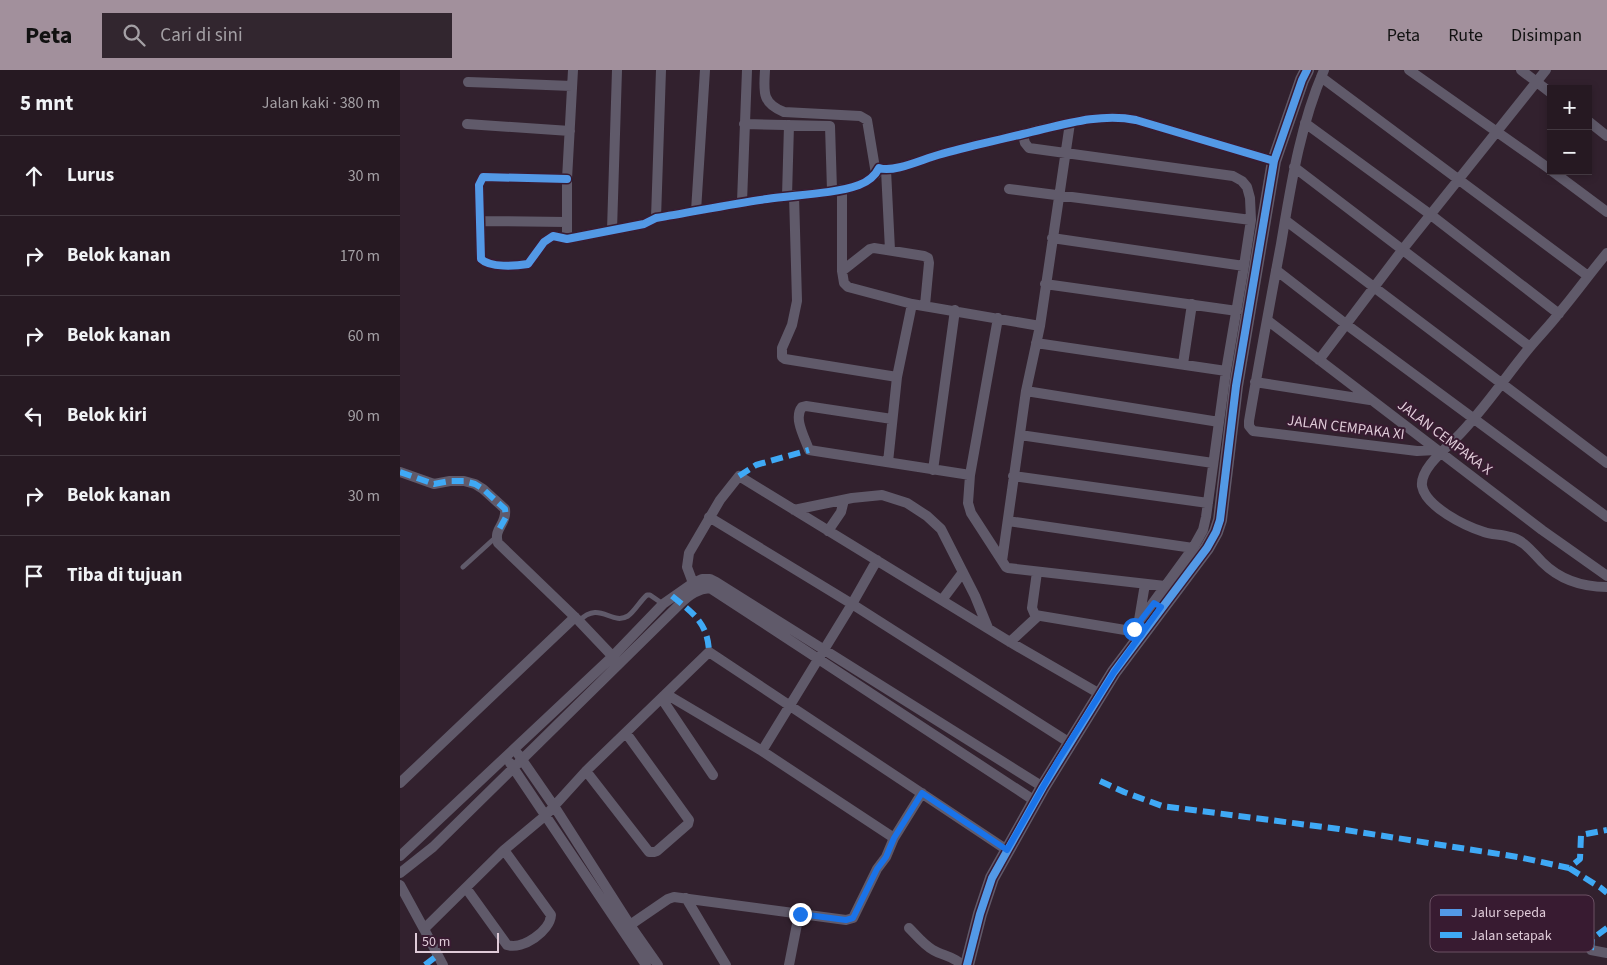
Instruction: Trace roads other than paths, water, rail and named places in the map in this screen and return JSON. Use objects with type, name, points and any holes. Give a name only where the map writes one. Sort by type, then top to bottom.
[{"type":"street","points":[[567,239],[567,179],[573,70]]},
{"type":"street","points":[[612,230],[617,70]]},
{"type":"street","points":[[656,218],[660,70]]},
{"type":"street","points":[[696,211],[705,70]]},
{"type":"street","points":[[742,202],[746,70]]},
{"type":"street","points":[[765,70],[765,96],[774,108],[784,112],[860,116],[867,120],[881,172],[890,250]]},
{"type":"street","points":[[1037,572],[1032,608],[1033,612],[1038,616],[1126,630],[1134,629],[1158,605],[1207,548],[1211,526],[1208,504],[1226,371],[1237,343],[1274,161],[1307,70]]},
{"type":"street","points":[[1410,70],[1547,168]]},
{"type":"street","points":[[1521,70],[1547,90]]},
{"type":"street","points":[[1320,360],[1403,249],[1546,70]]},
{"type":"street","points":[[1370,400],[1255,382],[1294,167],[1305,123],[1322,74],[1458,181],[1588,276]]},
{"type":"street","points":[[468,82],[572,86]]},
{"type":"street","points":[[821,114],[829,118],[837,190],[842,271],[844,283],[848,287],[912,304],[1040,326]]},
{"type":"street","points":[[567,179],[482,177],[479,185],[480,259],[484,262],[510,266],[528,264],[544,242],[553,236],[567,239],[644,224],[656,218],[742,202],[837,190],[858,185],[881,172],[937,155],[1070,123],[1109,117],[1126,118],[1274,161]]},
{"type":"street","points":[[1002,561],[1026,391],[1040,326],[1070,123]]},
{"type":"street","points":[[1305,123],[1430,215],[1559,314]]},
{"type":"street","points":[[467,124],[570,131]]},
{"type":"street","points":[[744,124],[830,126]]},
{"type":"street","points":[[1592,124],[1607,136]]},
{"type":"street","points":[[789,125],[790,196],[797,301],[792,325],[782,348],[782,357],[897,377]]},
{"type":"street","points":[[967,965],[980,914],[992,878],[1042,787],[1158,605],[1165,586],[1211,526],[1220,520],[1237,343],[1237,311],[1251,220],[1250,198],[1246,187],[1242,181],[1233,176],[1029,148],[1022,135]]},
{"type":"street","points":[[1294,167],[1530,347]]},
{"type":"street","points":[[1556,175],[1607,212]]},
{"type":"street","points":[[1009,189],[1251,220]]},
{"type":"street","points":[[1285,220],[1607,463]]},
{"type":"street","points":[[480,221],[566,222]]},
{"type":"street","points":[[1052,238],[1244,266]]},
{"type":"street","points":[[842,271],[870,249],[874,248],[924,256],[928,258],[929,263],[925,305]]},
{"type":"street","points":[[1607,253],[1559,314],[1530,347],[1475,419],[1439,451],[1422,480],[1424,492],[1434,505],[1470,527],[1486,533],[1517,539],[1525,544],[1554,574],[1583,585],[1607,587]]},
{"type":"street","points":[[1276,270],[1347,325],[1607,517]]},
{"type":"street","points":[[1045,284],[1237,311]]},
{"type":"street","points":[[888,462],[897,377],[912,304]]},
{"type":"street","points":[[1183,364],[1192,304]]},
{"type":"street","points":[[933,470],[955,310]]},
{"type":"street","points":[[998,318],[970,475],[968,503],[971,513],[1002,561],[1010,569],[1165,586]]},
{"type":"street","name":"JALAN CEMPAKA X","points":[[1267,320],[1542,530],[1607,576]]},
{"type":"street","points":[[1036,343],[1226,371]]},
{"type":"street","name":"JALAN CEMPAKA XI","points":[[1255,382],[1249,421],[1249,426],[1253,431],[1417,452],[1439,451]]},
{"type":"street","points":[[1026,391],[1220,422]]},
{"type":"street","points":[[892,419],[806,406],[802,407],[798,413],[798,419],[810,450],[970,475]]},
{"type":"street","points":[[1020,435],[1213,463]]},
{"type":"street","points":[[400,472],[434,484],[464,481],[483,489],[505,509],[506,517],[496,537],[498,543],[577,619],[616,660]]},
{"type":"street","points":[[693,583],[687,567],[688,558],[720,500],[739,476],[1010,642],[1100,694]]},
{"type":"street","points":[[1014,476],[1208,504]]},
{"type":"street","points":[[794,510],[844,500],[882,496],[907,503],[942,529],[975,596],[988,628]]},
{"type":"street","points":[[828,531],[840,512],[844,500]]},
{"type":"street","points":[[710,517],[852,604],[1070,743]]},
{"type":"street","points":[[1008,521],[1193,548]]},
{"type":"street","points":[[762,750],[877,560]]},
{"type":"street","points":[[942,600],[963,572]]},
{"type":"street","points":[[400,873],[433,847],[518,764],[616,660],[663,604],[693,583],[710,578],[1035,801]]},
{"type":"street","points":[[1139,623],[1145,584]]},
{"type":"street","points":[[401,853],[515,749],[689,596],[700,589],[710,588],[1042,787]]},
{"type":"street","points":[[1010,642],[1038,616]]},
{"type":"street","points":[[400,783],[577,619]]},
{"type":"street","points":[[424,929],[504,850],[546,816],[586,771],[709,652],[790,704],[1007,850]]},
{"type":"street","points":[[664,696],[762,750],[894,838]]},
{"type":"street","points":[[664,696],[713,775]]},
{"type":"street","points":[[586,771],[649,852],[657,851],[688,824],[689,820],[626,733]]},
{"type":"street","points":[[515,749],[518,764],[546,816],[646,965]]},
{"type":"street","points":[[506,758],[518,764],[554,806],[630,925],[658,965]]},
{"type":"street","points":[[630,925],[668,899],[674,897],[846,920],[853,918],[877,869],[886,857],[894,838],[922,793]]},
{"type":"street","points":[[466,888],[507,945],[518,946],[528,942],[547,928],[551,915],[504,850]]},
{"type":"street","points":[[400,885],[443,965]]},
{"type":"street","points":[[686,898],[726,965]]},
{"type":"street","points":[[789,965],[800,914]]},
{"type":"street","points":[[909,928],[924,944],[934,951],[958,961],[962,965]]},
{"type":"street","points":[[1594,951],[1607,953]]},
{"type":"lane","points":[[462,567],[496,537]]},
{"type":"lane","points":[[577,619],[590,612],[621,618],[628,616],[646,595],[650,595],[663,604]]}]
